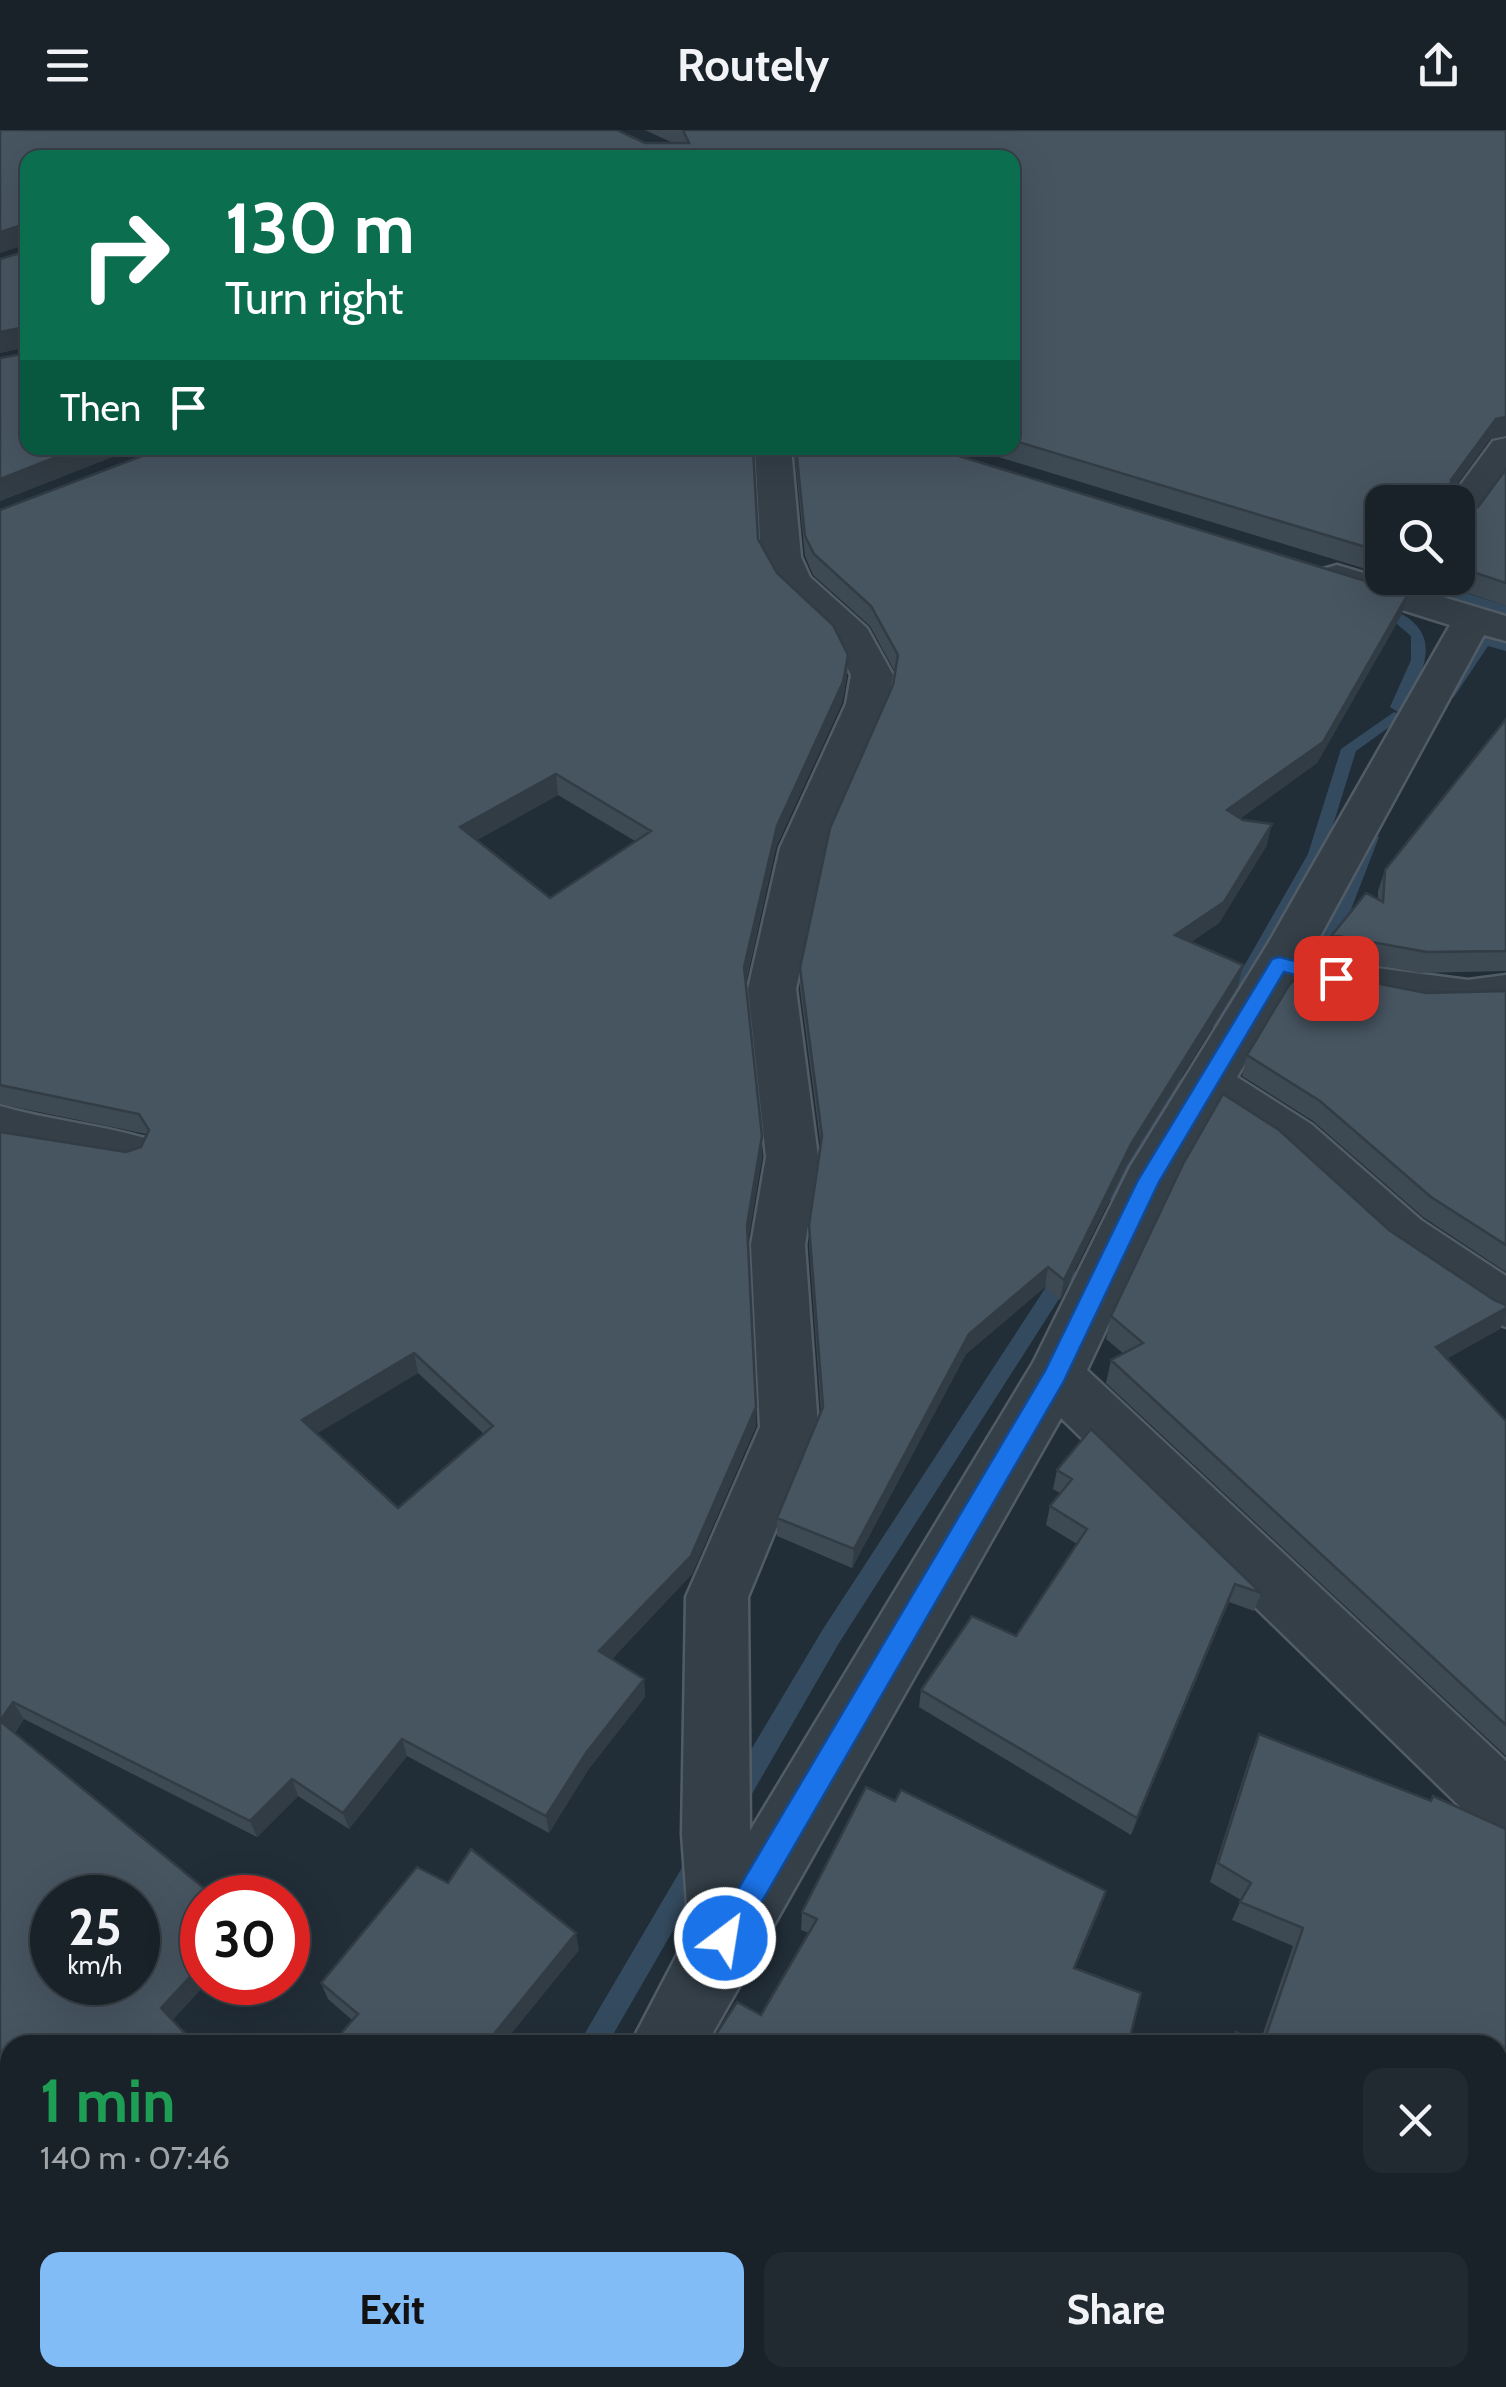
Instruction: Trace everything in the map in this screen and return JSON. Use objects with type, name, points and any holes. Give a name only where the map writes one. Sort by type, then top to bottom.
[{"type":"street","points":[[1475,492],[1506,450]]},
{"type":"street","points":[[725,1938],[716,1834],[717,1597],[790,1427],[778,1245],[792,1157],[772,989],[803,848],[867,704],[872,675],[854,637],[793,583],[781,558],[774,455]]},
{"type":"street","points":[[672,2035],[1054,1376],[1149,1180],[1279,964],[1454,607],[1308,567]]},
{"type":"street","points":[[1279,964],[1366,985],[1468,997],[1506,992]]},
{"type":"street","points":[[1206,1081],[1292,1136],[1402,1235],[1506,1305]]},
{"type":"street","points":[[0,1124],[18,1134],[48,1134],[126,1152]]},
{"type":"street","points":[[1054,1376],[1506,1806]]},
{"type":"building","points":[[0,130],[617,130],[645,143],[689,143],[683,130],[1506,130],[1506,417],[1496,419],[1451,485],[1365,485],[1365,547],[1020,442],[1020,150],[20,150],[20,226],[0,232]]},
{"type":"building","points":[[20,253],[20,328],[0,332],[0,259]]},
{"type":"building","points":[[20,354],[20,455],[61,455],[0,479],[0,358]]},
{"type":"building","points":[[145,455],[753,455],[758,539],[777,573],[833,625],[848,655],[843,682],[777,826],[744,967],[762,1136],[747,1225],[756,1407],[691,1556],[599,1651],[644,1679],[586,1753],[546,1816],[402,1739],[343,1813],[292,1779],[250,1821],[13,1702],[0,1721],[0,1132],[126,1152],[141,1147],[149,1130],[139,1114],[0,1085],[0,510]],"holes":[[[556,774],[651,831],[550,898],[460,827]],[[414,1353],[493,1426],[398,1508],[302,1420]]]},
{"type":"building","points":[[797,455],[956,455],[1365,581],[1365,595],[1407,595],[1323,742],[1227,810],[1243,820],[1272,824],[1224,902],[1175,935],[1243,965],[1131,1144],[1064,1280],[1048,1267],[969,1334],[854,1549],[777,1518],[823,1407],[809,1225],[822,1136],[800,968],[830,828],[893,685],[898,655],[871,606],[814,554],[805,536]]},
{"type":"building","points":[[1506,469],[1506,583],[1475,573],[1475,507]]},
{"type":"building","points":[[1506,719],[1506,951],[1427,952],[1332,935],[1366,893],[1383,902],[1385,870]]},
{"type":"building","points":[[1305,969],[1426,993],[1506,991],[1506,1245],[1431,1197],[1320,1101],[1247,1055],[1289,985]]},
{"type":"building","points":[[1223,1094],[1279,1130],[1389,1230],[1506,1305],[1436,1347],[1506,1421],[1506,1725],[1111,1360],[1143,1343],[1111,1316],[1183,1164]]},
{"type":"building","points":[[1091,1429],[1261,1593],[1235,1584],[1137,1818],[921,1690],[972,1616],[1016,1636],[1087,1529],[1050,1506],[1072,1479],[1057,1470]]},
{"type":"building","points":[[0,1721],[188,1875],[180,1875],[180,1988],[161,2008],[186,2035],[0,2035]]},
{"type":"building","points":[[1259,1734],[1431,1801],[1433,1796],[1506,1829],[1506,2035],[1266,2035],[1303,1928],[1240,1902],[1251,1883],[1218,1863]]},
{"type":"building","points":[[866,1787],[895,1801],[901,1790],[1106,1891],[1074,1968],[1141,1993],[1130,2035],[716,2035],[737,2002],[761,2015],[817,1919],[802,1912]]},
{"type":"building","points":[[471,1849],[576,1933],[493,2035],[340,2035],[358,2014],[321,1983],[417,1867],[448,1883]]},
{"type":"waterway","points":[[1459,595],[1506,611]]},
{"type":"waterway","points":[[1375,607],[1411,625],[1421,647],[1414,674],[1398,707]]},
{"type":"waterway","points":[[1449,694],[1484,640],[1506,647]]},
{"type":"waterway","points":[[1220,1024],[1316,854],[1349,749],[1394,717]]},
{"type":"waterway","points":[[1295,990],[1336,925],[1371,837]]},
{"type":"waterway","points":[[1110,1195],[1160,1109],[1191,1081]]},
{"type":"waterway","points":[[736,1798],[831,1636],[1066,1272]]},
{"type":"waterway","points":[[598,2035],[699,1862]]},
{"type":"route","points":[[725,1938],[1054,1376],[1149,1180],[1279,964],[1336,978]]}]
